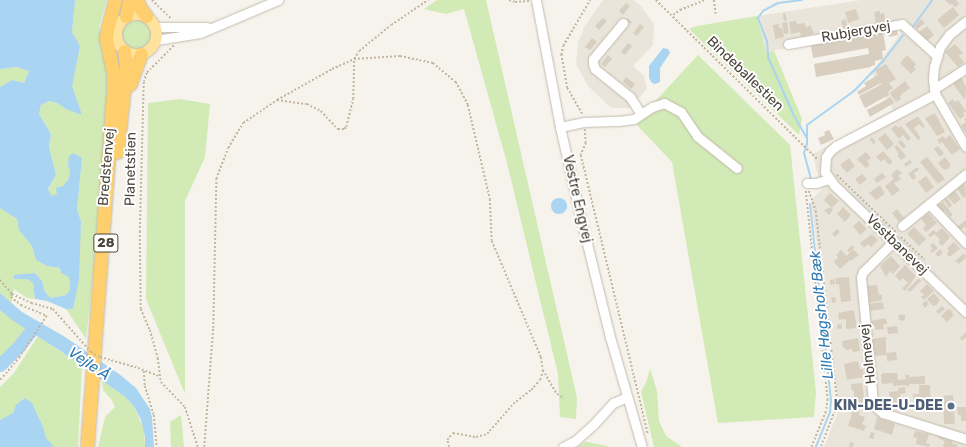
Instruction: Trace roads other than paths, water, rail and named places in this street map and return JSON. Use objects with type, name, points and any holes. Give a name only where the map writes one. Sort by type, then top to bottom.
[{"type":"highway","name":"Bredstenvej","points":[[96,335],[113,86],[106,30],[115,0]]},
{"type":"highway","name":"28","points":[[126,16],[128,0]]},
{"type":"highway","points":[[138,0],[140,8],[146,16]]},
{"type":"highway","name":"Bredstenvej","points":[[87,447],[91,381],[123,103],[126,69],[124,51]]},
{"type":"highway","name":"Bredstenvej","points":[[123,103],[141,54]]},
{"type":"main road","points":[[126,16],[136,14],[146,16],[155,27],[156,40]]},
{"type":"main road","name":"28","points":[[124,51],[118,45],[116,36],[119,23],[126,16]]},
{"type":"main road","name":"28","points":[[141,54],[152,48],[156,40]]},
{"type":"main road","points":[[124,51],[130,54],[141,54]]},
{"type":"street","points":[[156,40],[185,37],[200,33],[278,0]]},
{"type":"street","name":"Vestre Engvej","points":[[533,1],[582,222],[627,396],[642,447]]},
{"type":"street","points":[[966,21],[949,35],[937,56],[934,67],[934,91],[966,148]]},
{"type":"street","points":[[623,23],[594,59],[593,64],[595,68],[630,97],[641,114]]},
{"type":"street","name":"Rubjergvej","points":[[788,44],[902,24],[937,56]]},
{"type":"street","points":[[155,27],[212,27]]},
{"type":"street","points":[[807,183],[816,183],[829,179],[825,165],[830,151],[836,146],[934,91],[966,68]]},
{"type":"street","points":[[560,127],[584,122],[634,119],[652,106],[664,103],[682,112],[697,136],[737,168]]},
{"type":"street","points":[[902,226],[966,174]]},
{"type":"street","name":"Vestbanevej","points":[[829,179],[966,312]]},
{"type":"street","points":[[929,204],[966,243]]},
{"type":"street","name":"Holmevej","points":[[894,241],[863,272],[860,283],[873,401],[883,414],[966,438]]},
{"type":"street","points":[[563,447],[575,441],[613,403],[627,396]]},
{"type":"water","points":[[0,0],[75,0],[72,32],[80,46],[72,86],[82,115],[66,109],[57,103],[49,101],[41,105],[39,114],[51,134],[49,147],[56,175],[48,189],[52,196],[57,194],[56,188],[63,186],[68,180],[70,173],[68,165],[69,156],[73,153],[82,158],[77,210],[81,221],[79,280],[73,309],[66,309],[47,301],[35,299],[33,283],[28,279],[14,279],[14,275],[35,273],[42,281],[45,292],[51,298],[66,295],[70,289],[69,277],[61,273],[60,268],[47,266],[36,260],[32,246],[19,230],[17,219],[0,208],[0,87],[12,80],[24,83],[29,71],[17,67],[0,69]]},
{"type":"water","points":[[663,48],[668,49],[670,53],[660,68],[660,82],[655,84],[652,83],[649,78],[649,66]]},
{"type":"water","points":[[556,198],[562,198],[567,203],[565,212],[562,214],[556,214],[551,209],[551,203]]},
{"type":"water","name":"Vejle Å","points":[[0,293],[22,312],[65,337],[119,374],[136,388],[150,409],[154,447],[145,447],[145,437],[141,420],[133,405],[124,396],[59,350],[12,320],[0,310]]},
{"type":"water","points":[[25,398],[32,403],[43,427],[46,438],[54,447],[0,447],[0,420],[13,413],[16,405]]},
{"type":"waterway","points":[[802,0],[778,3],[763,11],[758,18],[767,41],[768,57],[793,114],[807,138]]},
{"type":"waterway","name":"Lille Høgsholt Bæk","points":[[912,28],[932,0]]},
{"type":"waterway","name":"Lille Høgsholt Bæk","points":[[811,179],[804,153],[807,144],[807,125],[854,91],[883,61],[903,35]]},
{"type":"waterway","name":"Lille Høgsholt Bæk","points":[[810,204],[831,401],[830,412],[816,447]]},
{"type":"waterway","points":[[0,365],[19,346],[34,327]]},
{"type":"place","name":"KIN-DEE-U-DEE","points":[[951,406]]}]
